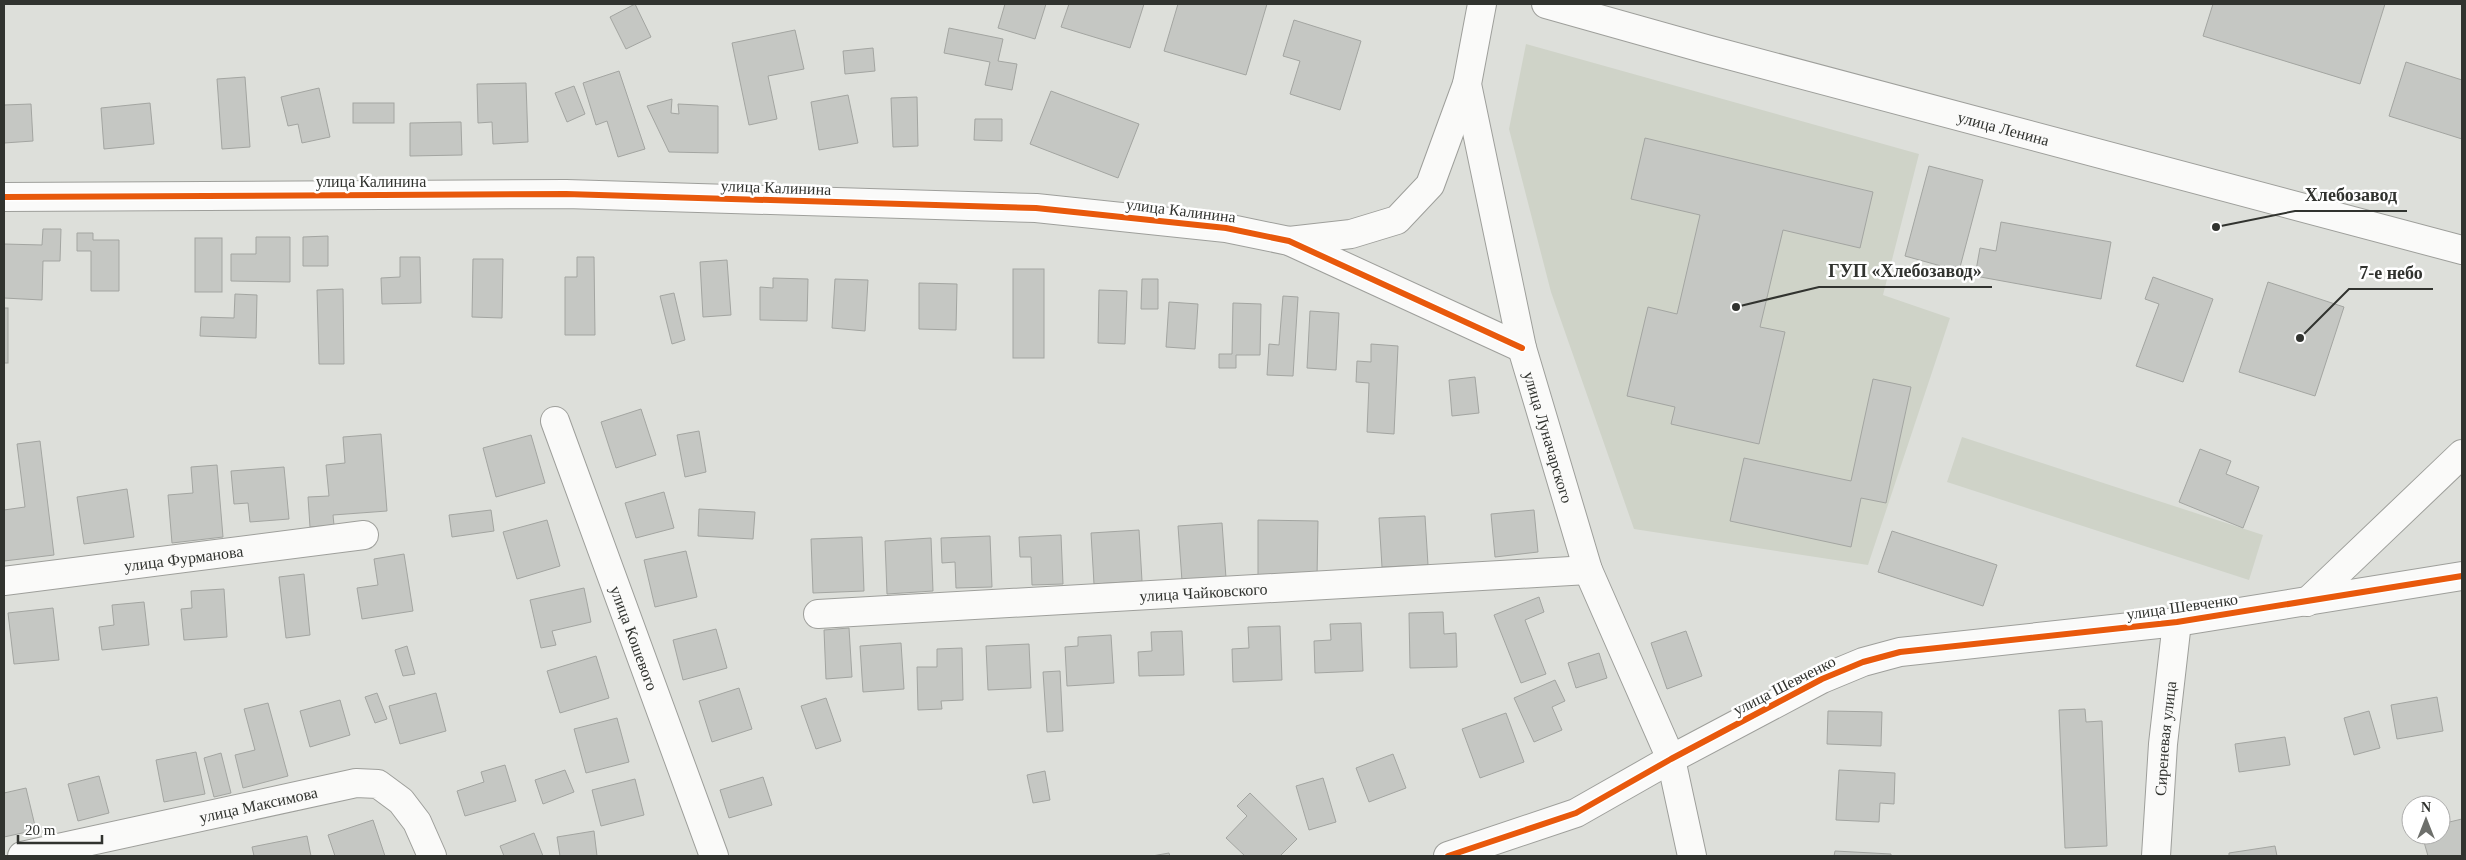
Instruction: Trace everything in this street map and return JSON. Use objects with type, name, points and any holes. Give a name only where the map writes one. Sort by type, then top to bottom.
[{"type":"street","name":"улица Луначарского","points":[[1482,4],[1467,84],[1522,348],[1588,570],[1671,759],[1692,856]]},
{"type":"street","name":"улица Ленина","points":[[1546,4],[1706,49],[2462,250]]},
{"type":"street","points":[[1289,241],[1352,234],[1397,220],[1430,186],[1467,84]]},
{"type":"street","name":"улица Калинина","points":[[4,197],[566,194],[1036,208],[1226,228],[1289,241],[1522,348]]},
{"type":"street","name":"улица Кошевого","points":[[555,421],[714,856]]},
{"type":"street","points":[[2306,602],[2462,454]]},
{"type":"street","name":"улица Фурманова","points":[[4,581],[364,535]]},
{"type":"street","name":"улица Чайковского","points":[[818,614],[1588,570]]},
{"type":"street","name":"улица Шевченко","points":[[1448,856],[1576,813],[1671,759],[1822,679],[1863,662],[1891,654],[2178,622],[2462,576]]},
{"type":"street","name":"Сиреневая улица","points":[[2156,856],[2162,744],[2178,622]]},
{"type":"street","name":"улица Максимова","points":[[22,856],[356,783],[378,784],[402,801],[417,822],[432,856]]},
{"type":"shaded area","points":[[1526,44],[1919,154],[1883,295],[1950,318],[1868,565],[1634,529],[1551,292],[1509,129]]},
{"type":"shaded area","points":[[1962,437],[2263,535],[2249,580],[1947,482]]},
{"type":"building","points":[[635,4],[651,37],[626,49],[610,17]]},
{"type":"building","points":[[1005,4],[1046,4],[1035,39],[998,28]]},
{"type":"building","points":[[1069,4],[1144,4],[1130,48],[1061,27]]},
{"type":"building","points":[[1178,4],[1267,4],[1246,75],[1164,51]]},
{"type":"building","points":[[2213,4],[2385,4],[2360,84],[2203,36]]},
{"type":"building","points":[[1294,20],[1361,41],[1340,110],[1290,94],[1300,61],[1283,56]]},
{"type":"building","points":[[949,28],[1003,39],[998,61],[1017,64],[1012,90],[985,85],[990,62],[944,53]]},
{"type":"building","points":[[795,30],[804,69],[768,76],[777,119],[749,125],[732,43]]},
{"type":"building","points":[[873,48],[875,71],[845,74],[843,51]]},
{"type":"building","points":[[2406,62],[2462,80],[2462,139],[2389,116]]},
{"type":"building","points":[[619,71],[645,149],[618,157],[607,121],[596,125],[583,83]]},
{"type":"building","points":[[245,77],[250,147],[222,149],[217,79]]},
{"type":"building","points":[[526,83],[528,142],[493,144],[492,122],[478,123],[477,84]]},
{"type":"building","points":[[574,86],[585,114],[567,122],[555,93]]},
{"type":"building","points":[[319,88],[330,137],[302,143],[298,124],[288,126],[281,97]]},
{"type":"building","points":[[1051,91],[1139,124],[1118,178],[1030,144]]},
{"type":"building","points":[[848,95],[858,143],[819,150],[811,102]]},
{"type":"building","points":[[917,97],[918,146],[893,147],[891,98]]},
{"type":"building","points":[[672,99],[671,113],[679,114],[678,104],[718,106],[718,153],[669,152],[647,106]]},
{"type":"building","points":[[150,103],[154,144],[104,149],[101,108]]},
{"type":"building","points":[[353,103],[394,103],[394,123],[353,123]]},
{"type":"building","points":[[31,104],[33,141],[4,143],[4,105]]},
{"type":"building","points":[[975,119],[1002,119],[1002,141],[974,140]]},
{"type":"building","points":[[461,122],[462,155],[410,156],[410,123]]},
{"type":"building","points":[[1645,138],[1873,192],[1860,248],[1783,230],[1760,327],[1785,332],[1759,444],[1671,424],[1675,407],[1627,396],[1648,307],[1677,314],[1700,215],[1631,199]]},
{"type":"building","points":[[1929,166],[1983,180],[1959,271],[1905,256]]},
{"type":"building","points":[[2001,222],[2111,242],[2101,299],[1975,276],[1980,248],[1996,251]]},
{"type":"building","points":[[43,229],[61,229],[60,261],[43,261],[42,300],[4,298],[4,244],[42,245]]},
{"type":"building","points":[[77,233],[93,233],[93,240],[119,240],[119,291],[91,291],[91,251],[77,251]]},
{"type":"building","points":[[328,236],[328,266],[303,266],[303,237]]},
{"type":"building","points":[[256,237],[290,237],[290,282],[231,281],[231,254],[256,254]]},
{"type":"building","points":[[195,238],[222,238],[222,292],[195,292]]},
{"type":"building","points":[[400,257],[420,257],[421,303],[382,304],[381,278],[400,277]]},
{"type":"building","points":[[577,257],[594,257],[595,335],[565,335],[565,277],[577,277]]},
{"type":"building","points":[[473,259],[503,259],[502,318],[472,317]]},
{"type":"building","points":[[727,260],[731,315],[703,317],[700,262]]},
{"type":"building","points":[[1013,269],[1044,269],[1044,358],[1013,358]]},
{"type":"building","points":[[2153,277],[2213,299],[2183,382],[2136,366],[2159,304],[2145,299]]},
{"type":"building","points":[[773,278],[808,279],[807,321],[760,320],[760,287],[773,288]]},
{"type":"building","points":[[835,279],[868,280],[865,331],[832,328]]},
{"type":"building","points":[[1142,279],[1158,279],[1158,309],[1141,309]]},
{"type":"building","points":[[2268,282],[2344,307],[2315,396],[2239,372]]},
{"type":"building","points":[[919,283],[957,284],[956,330],[919,329]]},
{"type":"building","points":[[343,289],[344,364],[319,364],[317,290]]},
{"type":"building","points":[[1099,290],[1127,291],[1125,344],[1098,343]]},
{"type":"building","points":[[674,293],[685,340],[672,344],[660,296]]},
{"type":"building","points":[[235,294],[257,295],[256,338],[200,336],[201,317],[234,318]]},
{"type":"building","points":[[1283,296],[1298,297],[1293,376],[1267,375],[1269,344],[1279,345]]},
{"type":"building","points":[[1169,302],[1198,304],[1195,349],[1166,347]]},
{"type":"building","points":[[1233,303],[1261,304],[1260,355],[1236,355],[1236,368],[1219,368],[1219,354],[1232,354]]},
{"type":"building","points":[[4,308],[8,308],[8,363],[4,363]]},
{"type":"building","points":[[1310,311],[1339,313],[1336,370],[1307,368]]},
{"type":"building","points":[[1371,344],[1398,346],[1394,434],[1367,432],[1369,383],[1356,382],[1357,361],[1371,362]]},
{"type":"building","points":[[1475,377],[1479,413],[1452,416],[1449,380]]},
{"type":"building","points":[[1873,379],[1911,387],[1886,503],[1861,498],[1851,547],[1730,521],[1744,458],[1851,481]]},
{"type":"building","points":[[641,409],[656,455],[616,468],[601,422]]},
{"type":"building","points":[[699,431],[706,472],[685,477],[677,435]]},
{"type":"building","points":[[381,434],[387,511],[333,515],[334,525],[310,527],[308,497],[329,496],[326,465],[345,463],[343,437]]},
{"type":"building","points":[[531,435],[545,483],[496,497],[483,448]]},
{"type":"building","points":[[40,441],[54,555],[4,561],[4,510],[25,507],[17,444]]},
{"type":"building","points":[[2200,449],[2231,461],[2226,474],[2259,487],[2243,528],[2179,502]]},
{"type":"building","points":[[217,465],[223,537],[172,543],[168,495],[193,493],[191,467]]},
{"type":"building","points":[[284,467],[289,519],[250,522],[248,503],[234,504],[231,471]]},
{"type":"building","points":[[127,489],[134,537],[84,544],[77,497]]},
{"type":"building","points":[[664,492],[674,528],[636,538],[625,503]]},
{"type":"building","points":[[699,509],[755,512],[753,539],[698,536]]},
{"type":"building","points":[[491,510],[494,531],[452,537],[449,515]]},
{"type":"building","points":[[1534,510],[1538,552],[1495,557],[1491,514]]},
{"type":"building","points":[[1425,516],[1428,565],[1382,567],[1379,518]]},
{"type":"building","points":[[547,520],[560,566],[517,579],[503,532]]},
{"type":"building","points":[[1258,520],[1318,521],[1317,577],[1258,576]]},
{"type":"building","points":[[1222,523],[1226,578],[1182,581],[1178,526]]},
{"type":"building","points":[[1139,530],[1142,581],[1094,584],[1091,533]]},
{"type":"building","points":[[1892,531],[1997,565],[1983,606],[1878,572]]},
{"type":"building","points":[[1061,535],[1063,584],[1032,585],[1031,557],[1020,557],[1019,537]]},
{"type":"building","points":[[990,536],[992,587],[956,588],[955,562],[942,563],[941,538]]},
{"type":"building","points":[[862,537],[864,591],[813,593],[811,539]]},
{"type":"building","points":[[931,538],[933,591],[887,594],[885,541]]},
{"type":"building","points":[[686,551],[697,597],[655,607],[644,560]]},
{"type":"building","points":[[404,554],[413,611],[362,619],[357,588],[378,585],[374,559]]},
{"type":"building","points":[[304,574],[310,635],[286,638],[279,577]]},
{"type":"building","points":[[584,588],[591,622],[552,631],[556,645],[541,648],[530,600]]},
{"type":"building","points":[[224,589],[227,637],[184,640],[181,609],[192,608],[191,591]]},
{"type":"building","points":[[1539,597],[1544,612],[1525,620],[1546,674],[1521,683],[1494,615]]},
{"type":"building","points":[[144,602],[149,645],[102,650],[99,627],[114,625],[112,605]]},
{"type":"building","points":[[53,608],[59,660],[14,664],[8,613]]},
{"type":"building","points":[[1443,612],[1444,634],[1456,633],[1457,667],[1410,668],[1409,613]]},
{"type":"building","points":[[1361,623],[1363,671],[1315,673],[1314,641],[1331,640],[1330,624]]},
{"type":"building","points":[[1280,626],[1282,680],[1233,682],[1232,649],[1249,648],[1248,627]]},
{"type":"building","points":[[849,628],[852,677],[826,679],[824,630]]},
{"type":"building","points":[[716,629],[727,668],[683,680],[673,640]]},
{"type":"building","points":[[1182,631],[1184,675],[1139,676],[1138,652],[1152,651],[1151,632]]},
{"type":"building","points":[[1686,631],[1702,676],[1667,689],[1651,643]]},
{"type":"building","points":[[1111,635],[1114,683],[1067,686],[1065,647],[1078,646],[1078,637]]},
{"type":"building","points":[[901,643],[904,689],[863,692],[860,646]]},
{"type":"building","points":[[1029,644],[1031,688],[988,690],[986,646]]},
{"type":"building","points":[[407,646],[415,674],[403,676],[395,650]]},
{"type":"building","points":[[962,648],[963,700],[941,701],[942,709],[918,710],[917,667],[937,667],[937,649]]},
{"type":"building","points":[[1599,653],[1607,678],[1576,688],[1568,663]]},
{"type":"building","points":[[596,656],[609,698],[560,713],[547,671]]},
{"type":"building","points":[[1060,671],[1063,731],[1047,732],[1043,672]]},
{"type":"building","points":[[1555,680],[1565,701],[1552,707],[1562,730],[1534,742],[1514,698]]},
{"type":"building","points":[[739,688],[752,729],[712,742],[699,701]]},
{"type":"building","points":[[377,693],[387,719],[375,723],[365,697]]},
{"type":"building","points":[[436,693],[446,731],[400,744],[389,706]]},
{"type":"building","points":[[2437,697],[2443,731],[2397,739],[2391,705]]},
{"type":"building","points":[[826,698],[841,741],[816,749],[801,706]]},
{"type":"building","points":[[340,700],[350,735],[310,747],[300,711]]},
{"type":"building","points":[[268,703],[288,776],[243,788],[235,755],[255,750],[244,709]]},
{"type":"building","points":[[2085,709],[2086,722],[2102,721],[2107,846],[2065,848],[2059,710]]},
{"type":"building","points":[[1828,711],[1882,712],[1881,746],[1827,744]]},
{"type":"building","points":[[2369,711],[2380,748],[2354,755],[2344,718]]},
{"type":"building","points":[[1506,713],[1524,762],[1480,778],[1462,729]]},
{"type":"building","points":[[617,718],[629,762],[586,773],[574,729]]},
{"type":"building","points":[[2285,737],[2290,765],[2239,772],[2235,744]]},
{"type":"building","points":[[196,752],[205,794],[164,802],[156,760]]},
{"type":"building","points":[[221,753],[231,793],[214,797],[204,758]]},
{"type":"building","points":[[1393,754],[1406,788],[1369,802],[1356,768]]},
{"type":"building","points":[[505,765],[516,801],[465,816],[457,791],[484,782],[481,772]]},
{"type":"building","points":[[565,770],[574,792],[543,804],[535,780]]},
{"type":"building","points":[[1839,770],[1895,773],[1894,804],[1880,803],[1879,822],[1836,820]]},
{"type":"building","points":[[1045,771],[1050,800],[1033,803],[1027,775]]},
{"type":"building","points":[[99,776],[109,813],[78,821],[68,784]]},
{"type":"building","points":[[763,777],[772,805],[729,818],[720,790]]},
{"type":"building","points":[[1323,778],[1336,822],[1309,830],[1296,786]]},
{"type":"building","points":[[635,779],[644,815],[601,826],[592,790]]},
{"type":"building","points":[[26,788],[36,830],[4,837],[4,793]]},
{"type":"building","points":[[1250,793],[1297,839],[1280,856],[1245,856],[1226,838],[1247,816],[1237,806]]},
{"type":"building","points":[[2462,819],[2462,856],[2428,856],[2425,845],[2451,845],[2451,822]]},
{"type":"building","points":[[373,820],[385,856],[335,856],[328,835]]},
{"type":"building","points":[[594,831],[597,856],[560,856],[557,837]]},
{"type":"building","points":[[534,833],[543,856],[504,856],[500,846]]},
{"type":"building","points":[[307,836],[311,856],[254,856],[252,847]]},
{"type":"building","points":[[2275,846],[2277,856],[2229,856],[2229,853]]},
{"type":"building","points":[[1835,851],[1891,854],[1891,856],[1834,856]]},
{"type":"building","points":[[1169,853],[1170,856],[1152,856]]},
{"type":"cycle path","points":[[4,197],[566,194],[1036,208],[1226,228],[1289,241],[1522,348]]},
{"type":"cycle path","points":[[1448,856],[1576,813],[1671,759],[1822,679],[1863,662],[1900,652],[2177,622],[2462,576]]},
{"type":"place","name":"Хлебозавод","points":[[2216,227]]},
{"type":"place","name":"ГУП «Хлебозавод»","points":[[1736,307]]},
{"type":"place","name":"7-е небо","points":[[2300,338]]}]
